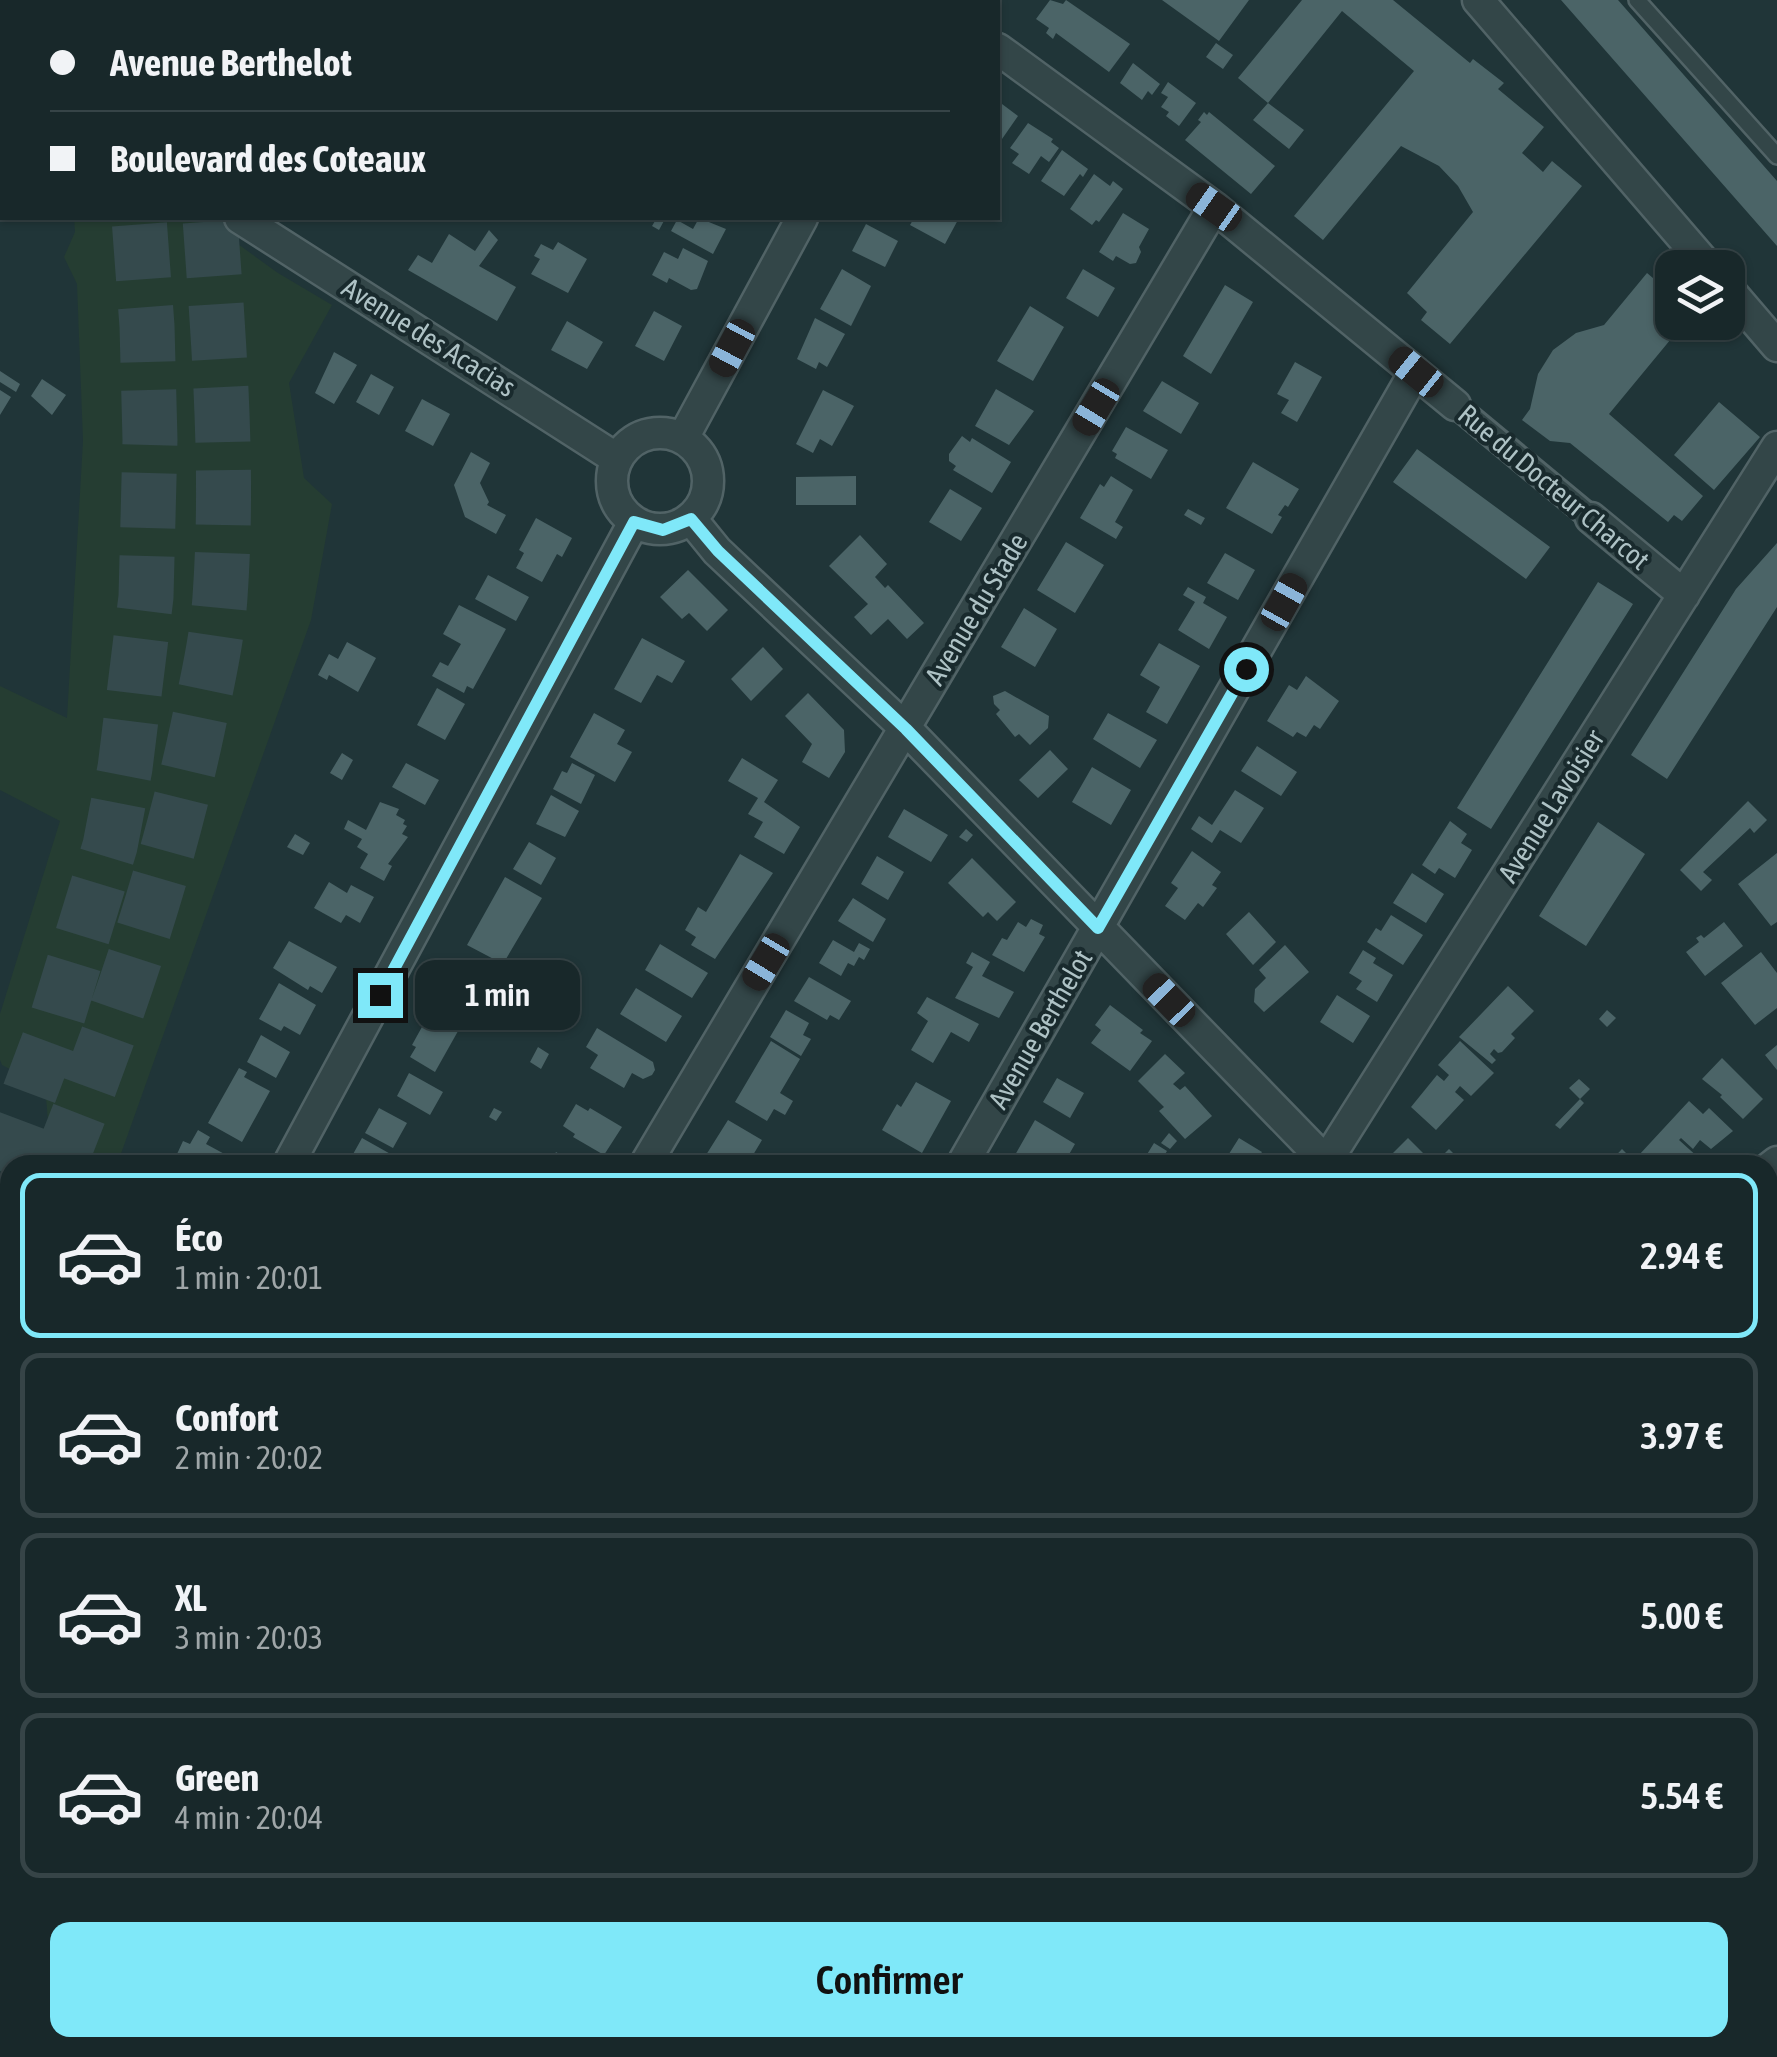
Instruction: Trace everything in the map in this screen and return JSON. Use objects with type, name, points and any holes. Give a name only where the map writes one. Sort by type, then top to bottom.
[{"type":"street","points":[[1478,0],[1693,250]]},
{"type":"street","name":"Rue du Docteur Charcot","points":[[1000,51],[1214,207],[1684,595]]},
{"type":"street","name":"Avenue du Stade","points":[[651,1155],[1214,207]]},
{"type":"street","name":"Avenue des Acacias","points":[[243,220],[617,459]]},
{"type":"street","points":[[683,438],[790,222]]},
{"type":"street","points":[[1745,309],[1777,346]]},
{"type":"street","name":"Avenue Berthelot","points":[[968,1155],[1416,372]]},
{"type":"street","points":[[668,433],[683,438],[705,460],[708,492],[702,507],[691,519],[663,530],[634,522],[616,500],[612,486],[617,459],[638,437],[668,433]]},
{"type":"street","name":"Avenue Lavoisier","points":[[1332,1155],[1777,447]]},
{"type":"street","points":[[691,519],[718,551],[906,729],[1317,1155]]},
{"type":"street","points":[[293,1155],[634,522]]},
{"type":"lane","points":[[1638,0],[1777,156]]},
{"type":"green space","points":[[74,220],[205,220],[278,273],[332,305],[289,383],[304,478],[332,504],[311,620],[121,1155],[51,1155],[45,1087],[2,1065],[0,1060],[0,1014],[60,821],[0,790],[0,686],[67,718],[83,441],[77,284],[64,257],[75,232]]},
{"type":"building","points":[[1050,0],[1063,4],[1066,0],[1130,44],[1109,72],[1056,33],[1053,39],[1046,33],[1049,28],[1036,19]]},
{"type":"building","points":[[1162,0],[1249,0],[1219,41]]},
{"type":"building","points":[[1302,0],[1393,0],[1470,63],[1473,59],[1504,83],[1498,89],[1544,127],[1522,153],[1543,172],[1552,161],[1582,186],[1450,344],[1421,320],[1427,312],[1407,293],[1473,212],[1458,186],[1439,166],[1401,146],[1323,240],[1294,216],[1414,71],[1342,11],[1268,103],[1238,78]]},
{"type":"building","points":[[1561,0],[1618,0],[1777,181],[1777,246]]},
{"type":"building","points":[[1216,43],[1233,55],[1223,69],[1206,57]]},
{"type":"building","points":[[1133,63],[1160,84],[1142,100],[1120,83]]},
{"type":"building","points":[[1168,82],[1196,103],[1179,126],[1161,107],[1168,97],[1161,93]]},
{"type":"building","points":[[1000,102],[1018,116],[1000,138]]},
{"type":"building","points":[[1268,103],[1304,130],[1289,149],[1253,120]]},
{"type":"building","points":[[1209,112],[1275,166],[1251,194],[1185,140],[1201,122],[1198,120]]},
{"type":"building","points":[[1028,123],[1053,139],[1051,142],[1059,148],[1049,162],[1041,156],[1029,174],[1012,163],[1019,154],[1010,148]]},
{"type":"building","points":[[1062,150],[1088,169],[1064,196],[1041,181]]},
{"type":"building","points":[[1094,174],[1110,186],[1113,181],[1123,189],[1099,222],[1096,220],[1092,225],[1070,209]]},
{"type":"building","points":[[1123,213],[1149,229],[1136,263],[1116,256],[1113,261],[1099,252]]},
{"type":"building","points":[[664,220],[659,230],[652,226],[655,221]]},
{"type":"building","points":[[677,220],[693,229],[698,220],[704,220],[726,229],[713,254],[671,231]]},
{"type":"building","points":[[913,220],[958,220],[945,244],[910,225]]},
{"type":"building","points":[[866,224],[898,241],[885,267],[852,251]]},
{"type":"building","points":[[489,230],[498,240],[479,266],[516,287],[497,321],[408,270],[418,255],[432,263],[449,234],[475,251]]},
{"type":"building","points":[[558,242],[587,259],[568,293],[531,274],[540,259],[534,256],[541,244],[553,250]]},
{"type":"building","points":[[683,248],[708,261],[697,289],[691,290],[669,278],[667,283],[652,275],[664,252],[678,259]]},
{"type":"building","points":[[842,269],[871,286],[851,326],[820,309]]},
{"type":"building","points":[[1083,269],[1115,288],[1098,317],[1066,298]]},
{"type":"building","points":[[1647,273],[1655,280],[1655,340],[1670,340],[1609,414],[1703,496],[1682,521],[1674,515],[1668,522],[1570,443],[1550,441],[1522,420],[1530,409],[1538,374],[1553,350],[1576,333],[1604,325]]},
{"type":"building","points":[[1225,285],[1253,302],[1211,374],[1183,356]]},
{"type":"building","points":[[1030,306],[1064,327],[1033,381],[997,361]]},
{"type":"building","points":[[654,311],[682,326],[664,361],[635,346]]},
{"type":"building","points":[[815,318],[845,334],[827,367],[819,362],[816,369],[797,359]]},
{"type":"building","points":[[567,321],[603,342],[587,369],[551,350]]},
{"type":"building","points":[[334,352],[357,365],[334,404],[315,393]]},
{"type":"building","points":[[1295,362],[1322,377],[1297,422],[1281,413],[1289,400],[1277,394]]},
{"type":"building","points":[[0,371],[20,384],[16,392],[0,382]]},
{"type":"building","points":[[371,374],[394,387],[379,415],[356,402]]},
{"type":"building","points":[[42,379],[66,395],[52,415],[31,396]]},
{"type":"building","points":[[1162,381],[1199,403],[1181,434],[1143,411]]},
{"type":"building","points":[[996,389],[1034,411],[1009,445],[975,426]]},
{"type":"building","points":[[0,390],[11,397],[0,415]]},
{"type":"building","points":[[823,390],[854,406],[832,446],[820,439],[813,453],[796,444]]},
{"type":"building","points":[[422,399],[450,414],[433,446],[405,431]]},
{"type":"building","points":[[1719,402],[1760,437],[1714,490],[1674,455]]},
{"type":"building","points":[[1126,427],[1168,450],[1151,479],[1115,458],[1117,454],[1112,451]]},
{"type":"building","points":[[962,436],[1011,462],[992,493],[953,470],[956,466],[949,461],[949,454]]},
{"type":"building","points":[[1417,449],[1550,547],[1526,579],[1393,482]]},
{"type":"building","points":[[471,452],[490,463],[480,483],[487,505],[506,515],[496,534],[465,517],[454,485]]},
{"type":"building","points":[[1253,462],[1299,489],[1278,515],[1282,517],[1272,534],[1226,508]]},
{"type":"building","points":[[856,476],[856,505],[796,505],[796,477]]},
{"type":"building","points":[[1111,476],[1133,490],[1115,522],[1123,527],[1116,539],[1080,518],[1100,484],[1104,487]]},
{"type":"building","points":[[950,489],[982,508],[961,541],[929,522]]},
{"type":"building","points":[[1188,509],[1205,518],[1201,525],[1184,515]]},
{"type":"building","points":[[536,518],[572,538],[562,557],[557,554],[542,582],[516,568],[524,553],[519,550]]},
{"type":"building","points":[[860,535],[887,564],[875,577],[885,588],[888,585],[924,623],[907,639],[888,619],[871,635],[854,617],[868,604],[829,566]]},
{"type":"building","points":[[1066,542],[1104,565],[1075,613],[1037,590]]},
{"type":"building","points":[[1777,543],[1777,607],[1667,779],[1631,755],[1736,589]]},
{"type":"building","points":[[1225,553],[1255,570],[1238,600],[1207,583]]},
{"type":"building","points":[[688,570],[728,610],[707,631],[689,613],[682,619],[660,597]]},
{"type":"building","points":[[488,575],[529,597],[516,621],[475,599]]},
{"type":"building","points":[[1598,582],[1633,604],[1491,829],[1457,808]]},
{"type":"building","points":[[1188,587],[1206,597],[1203,603],[1227,617],[1209,649],[1178,630],[1195,602],[1183,595]]},
{"type":"building","points":[[459,605],[506,629],[473,689],[467,686],[464,693],[432,676],[440,662],[448,666],[461,644],[443,634]]},
{"type":"building","points":[[1024,608],[1057,629],[1035,667],[1001,647]]},
{"type":"building","points":[[642,638],[685,661],[672,683],[657,675],[641,703],[614,689]]},
{"type":"building","points":[[347,642],[376,658],[358,692],[329,675],[327,680],[318,675],[329,654],[338,659]]},
{"type":"building","points":[[1159,643],[1200,666],[1167,724],[1146,712],[1160,687],[1140,675]]},
{"type":"building","points":[[763,647],[783,669],[751,701],[731,679]]},
{"type":"building","points":[[1306,676],[1339,701],[1320,729],[1314,725],[1306,737],[1297,732],[1293,737],[1267,721],[1289,685],[1297,690]]},
{"type":"building","points":[[437,688],[465,704],[445,740],[417,725]]},
{"type":"building","points":[[1005,691],[1049,716],[1048,728],[1030,745],[1019,734],[1015,737],[996,714],[1000,710],[993,696]]},
{"type":"building","points":[[808,693],[844,730],[845,752],[829,778],[802,762],[812,744],[785,716]]},
{"type":"building","points":[[594,713],[625,730],[617,744],[632,752],[615,782],[570,757]]},
{"type":"building","points":[[1108,713],[1157,740],[1140,768],[1093,739]]},
{"type":"building","points":[[1257,746],[1297,772],[1281,796],[1241,771]]},
{"type":"building","points":[[1050,750],[1068,769],[1038,798],[1019,780]]},
{"type":"building","points":[[342,753],[353,760],[342,780],[330,773]]},
{"type":"building","points":[[742,758],[778,780],[764,802],[800,827],[784,854],[754,837],[763,822],[748,814],[758,798],[728,781]]},
{"type":"building","points":[[406,763],[439,780],[425,805],[392,787]]},
{"type":"building","points":[[572,763],[595,775],[581,804],[553,789],[562,771],[567,773]]},
{"type":"building","points":[[1092,767],[1131,790],[1111,825],[1072,802]]},
{"type":"building","points":[[1235,790],[1264,808],[1241,843],[1220,830],[1212,843],[1191,829],[1199,816],[1212,825]]},
{"type":"building","points":[[551,795],[579,811],[565,837],[536,824]]},
{"type":"building","points":[[1748,801],[1767,820],[1754,833],[1750,828],[1703,872],[1712,880],[1701,891],[1680,870]]},
{"type":"building","points":[[380,802],[399,809],[396,815],[407,826],[402,834],[408,837],[388,864],[392,866],[384,881],[360,868],[368,854],[357,847],[362,839],[344,829],[348,820],[366,830]]},
{"type":"building","points":[[904,809],[948,835],[931,862],[888,837]]},
{"type":"building","points":[[1450,821],[1467,834],[1461,843],[1472,850],[1455,878],[1439,868],[1435,874],[1422,865]]},
{"type":"building","points":[[1598,822],[1645,854],[1586,946],[1539,916]]},
{"type":"building","points":[[966,829],[973,835],[967,842],[959,837]]},
{"type":"building","points":[[295,834],[310,843],[303,855],[287,847]]},
{"type":"building","points":[[529,842],[556,858],[541,885],[513,869]]},
{"type":"building","points":[[1192,851],[1221,872],[1212,885],[1217,888],[1203,907],[1198,903],[1185,920],[1165,906],[1178,888],[1171,883]]},
{"type":"building","points":[[1777,853],[1777,922],[1771,926],[1738,884]]},
{"type":"building","points":[[740,854],[773,873],[715,959],[691,945],[696,937],[685,930],[698,907],[706,912]]},
{"type":"building","points":[[877,856],[904,872],[888,900],[861,884]]},
{"type":"building","points":[[972,858],[1016,902],[997,921],[988,912],[983,917],[948,883]]},
{"type":"building","points":[[1412,873],[1444,894],[1426,923],[1393,903]]},
{"type":"building","points":[[505,877],[542,898],[503,964],[467,945]]},
{"type":"building","points":[[329,882],[347,893],[351,885],[374,897],[360,923],[346,915],[341,923],[314,908]]},
{"type":"building","points":[[853,898],[886,919],[873,942],[838,921]]},
{"type":"building","points":[[1249,912],[1276,942],[1253,965],[1226,934]]},
{"type":"building","points":[[1391,915],[1423,935],[1403,965],[1367,942],[1376,928],[1381,931]]},
{"type":"building","points":[[1031,919],[1043,925],[1039,934],[1045,937],[1024,972],[992,955],[1018,922],[1026,927]]},
{"type":"building","points":[[1724,922],[1743,946],[1705,976],[1686,952],[1699,942],[1696,938],[1704,938]]},
{"type":"building","points":[[833,940],[854,952],[859,943],[870,949],[864,960],[859,957],[854,966],[848,963],[841,976],[819,963]]},
{"type":"building","points":[[289,941],[337,967],[322,993],[310,986],[308,990],[273,968]]},
{"type":"building","points":[[660,944],[708,973],[692,998],[645,970]]},
{"type":"building","points":[[1285,945],[1309,972],[1264,1012],[1254,1002],[1255,989],[1266,978],[1259,970]]},
{"type":"building","points":[[1363,950],[1376,958],[1373,963],[1393,975],[1377,1002],[1356,989],[1362,981],[1349,973]]},
{"type":"building","points":[[972,952],[990,962],[982,976],[1014,992],[999,1018],[955,998],[973,967],[966,963]]},
{"type":"building","points":[[1761,952],[1777,973],[1777,1008],[1755,1025],[1721,983]]},
{"type":"building","points":[[457,961],[495,982],[490,993],[494,995],[486,1008],[450,989]]},
{"type":"building","points":[[809,977],[851,1001],[839,1020],[830,1015],[827,1020],[794,1001]]},
{"type":"building","points":[[279,983],[316,1005],[300,1035],[284,1026],[281,1031],[259,1019]]},
{"type":"building","points":[[1508,986],[1534,1011],[1511,1034],[1515,1038],[1502,1052],[1494,1049],[1490,1054],[1496,1060],[1492,1064],[1459,1037]]},
{"type":"building","points":[[636,988],[682,1016],[666,1042],[620,1014]]},
{"type":"building","points":[[1337,995],[1370,1016],[1353,1043],[1320,1022]]},
{"type":"building","points":[[927,997],[979,1024],[969,1042],[951,1032],[933,1063],[911,1050],[928,1021],[917,1013]]},
{"type":"building","points":[[1110,1005],[1152,1041],[1130,1071],[1091,1043],[1101,1030],[1095,1025]]},
{"type":"building","points":[[436,1010],[462,1024],[435,1072],[410,1057],[428,1016],[432,1019]]},
{"type":"building","points":[[786,1010],[809,1023],[803,1035],[811,1039],[801,1056],[770,1037]]},
{"type":"building","points":[[1607,1010],[1616,1018],[1607,1027],[1599,1019]]},
{"type":"building","points":[[597,1028],[653,1062],[652,1075],[643,1079],[632,1073],[624,1088],[590,1068],[598,1055],[586,1047]]},
{"type":"building","points":[[261,1035],[290,1052],[276,1078],[247,1062]]},
{"type":"building","points":[[771,1041],[800,1059],[780,1093],[793,1101],[785,1115],[774,1109],[767,1121],[735,1102]]},
{"type":"building","points":[[1460,1041],[1494,1073],[1471,1096],[1460,1086],[1455,1092],[1464,1100],[1436,1130],[1411,1107],[1437,1075],[1444,1081],[1449,1075],[1438,1065]]},
{"type":"building","points":[[1777,1045],[1777,1070],[1765,1055]]},
{"type":"building","points":[[538,1047],[549,1054],[541,1069],[530,1062]]},
{"type":"building","points":[[1165,1054],[1185,1073],[1173,1084],[1180,1090],[1185,1086],[1212,1116],[1185,1139],[1159,1111],[1164,1107],[1138,1081]]},
{"type":"building","points":[[1722,1058],[1763,1099],[1743,1119],[1702,1079]]},
{"type":"building","points":[[239,1068],[247,1072],[244,1077],[270,1091],[242,1142],[208,1123]]},
{"type":"building","points":[[409,1073],[443,1092],[430,1115],[397,1096]]},
{"type":"building","points":[[1057,1078],[1084,1093],[1070,1118],[1043,1102]]},
{"type":"building","points":[[1579,1079],[1590,1089],[1580,1099],[1569,1088]]},
{"type":"building","points":[[916,1082],[951,1101],[922,1153],[882,1130]]},
{"type":"building","points":[[1580,1099],[1584,1103],[1560,1129],[1555,1125]]},
{"type":"building","points":[[1689,1101],[1703,1114],[1709,1108],[1733,1131],[1711,1149],[1700,1140],[1693,1149],[1681,1138],[1696,1155],[1639,1155]]},
{"type":"building","points":[[576,1104],[622,1127],[604,1155],[573,1137],[575,1134],[563,1126]]},
{"type":"building","points":[[379,1108],[407,1123],[393,1148],[365,1133]]},
{"type":"building","points":[[494,1108],[502,1112],[496,1121],[489,1117]]},
{"type":"building","points":[[728,1120],[762,1140],[753,1155],[706,1155]]},
{"type":"building","points":[[1035,1120],[1075,1144],[1069,1155],[1015,1155]]},
{"type":"building","points":[[198,1130],[210,1137],[206,1144],[226,1155],[177,1155],[183,1141],[190,1144]]},
{"type":"building","points":[[1169,1133],[1177,1141],[1170,1149],[1161,1143]]},
{"type":"building","points":[[362,1138],[392,1155],[353,1155]]},
{"type":"building","points":[[1239,1138],[1262,1152],[1260,1155],[1228,1155]]},
{"type":"building","points":[[1408,1138],[1425,1155],[1391,1155]]},
{"type":"building","points":[[1154,1143],[1167,1151],[1165,1155],[1147,1155]]},
{"type":"tunnel","points":[[6,1155],[55,1025],[110,846],[125,768],[146,597],[150,440],[139,220]]},
{"type":"tunnel","points":[[63,1155],[100,1059],[154,897],[184,787],[214,648],[223,549],[223,454],[210,220]]},
{"type":"route","points":[[380,995],[634,522],[663,530],[691,519],[718,551],[906,729],[1098,928],[1246,669]]}]
